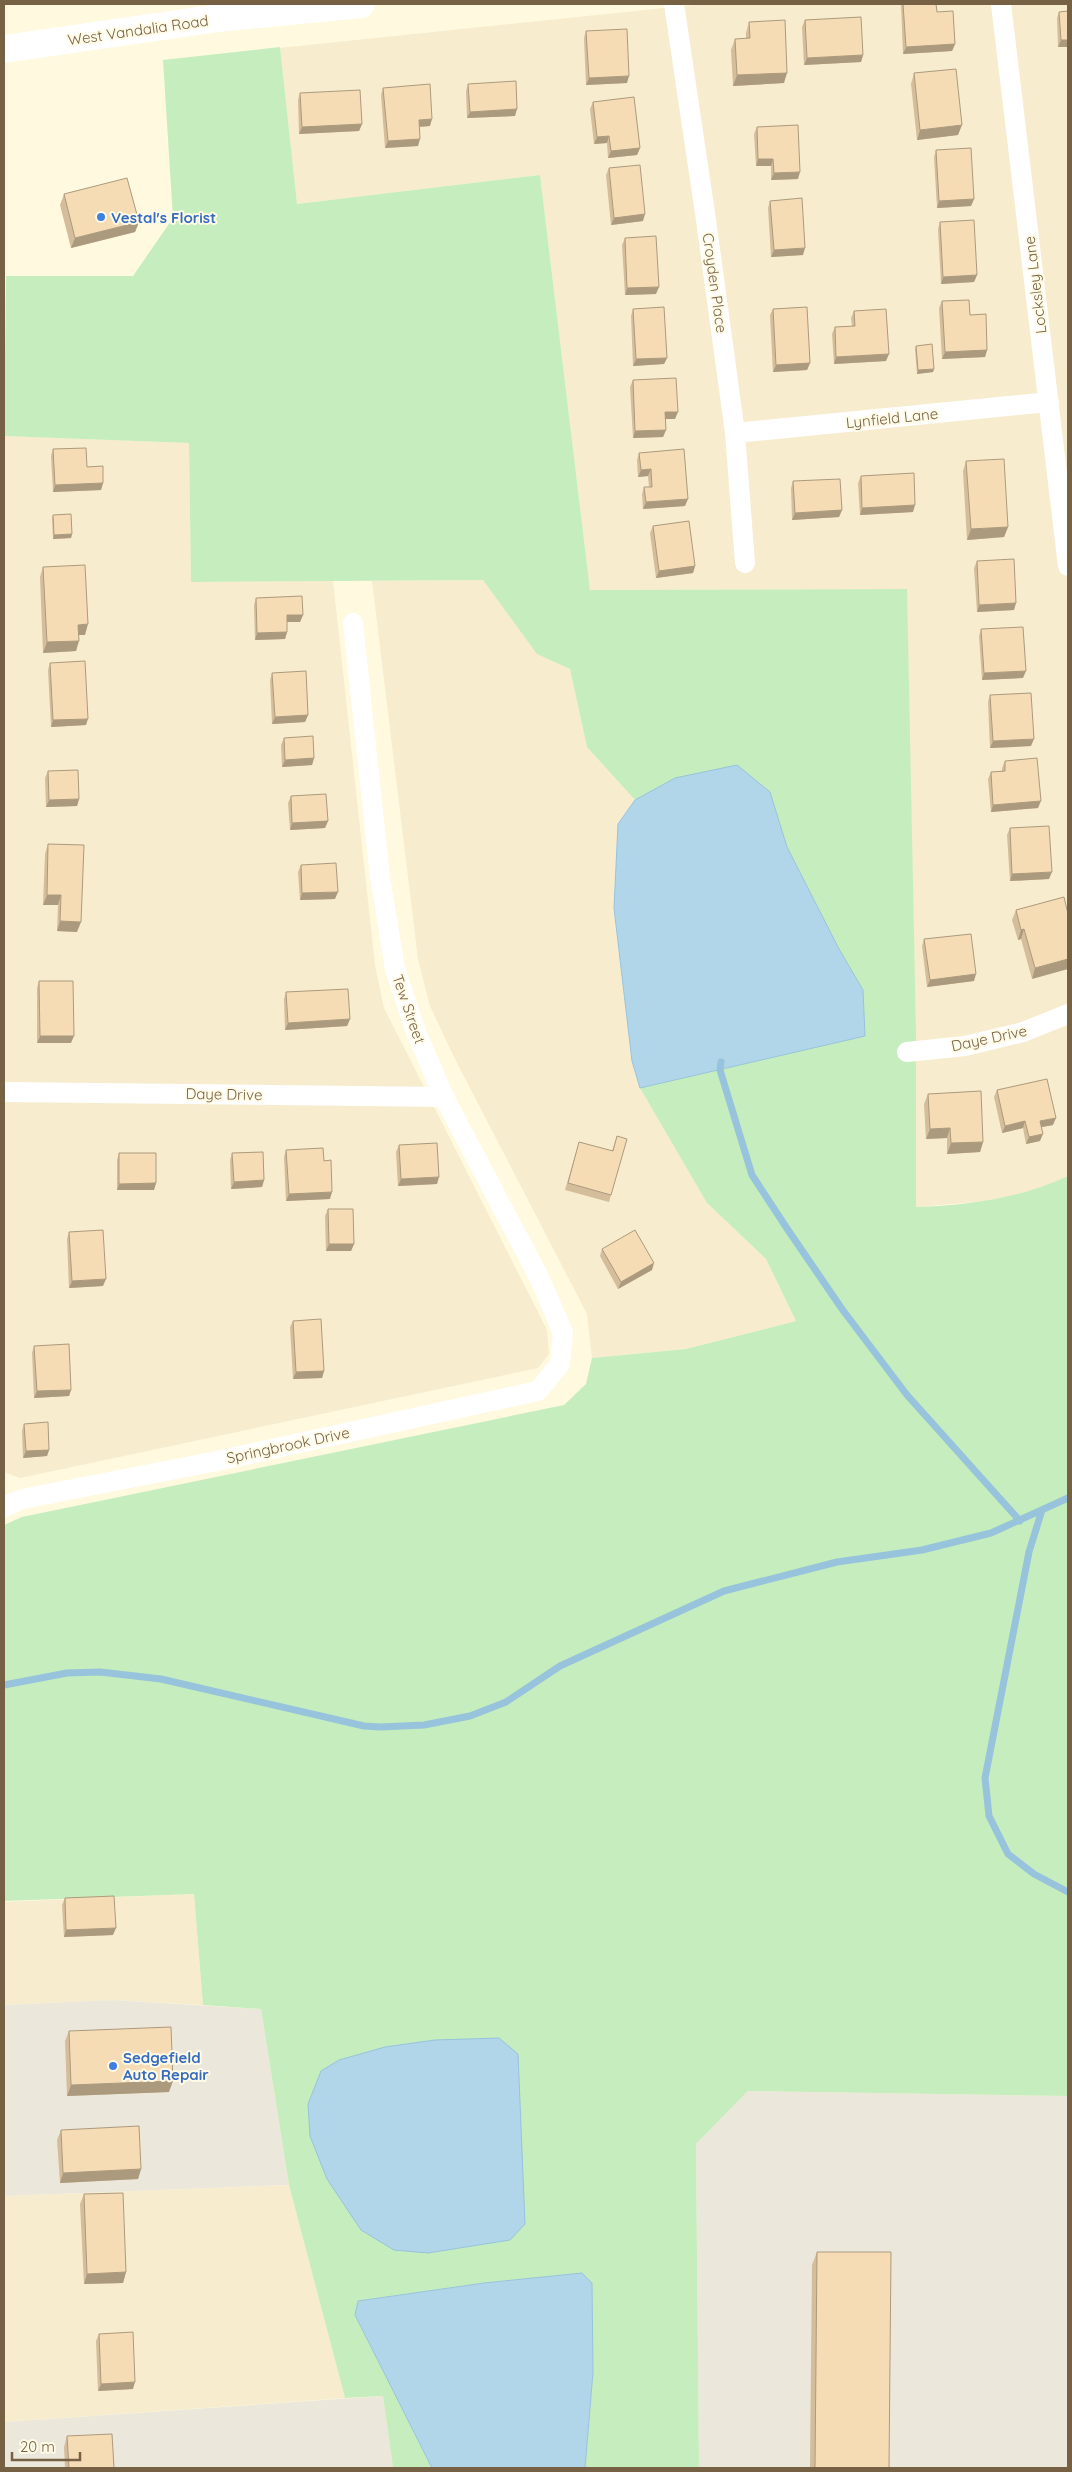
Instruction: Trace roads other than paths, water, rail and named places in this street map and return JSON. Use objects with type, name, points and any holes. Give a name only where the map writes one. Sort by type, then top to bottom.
[{"type":"main road","name":"West Vandalia Road","points":[[4,49],[218,18],[361,4]]},
{"type":"street","name":"Croyden Place","points":[[674,4],[735,433],[745,563]]},
{"type":"street","name":"Locksley Lane","points":[[1001,4],[1068,566]]},
{"type":"street","name":"Lynfield Lane","points":[[735,433],[1049,402]]},
{"type":"street","name":"Tew Street","points":[[353,623],[380,877],[395,969],[416,1032],[444,1097],[540,1279],[563,1333],[560,1364]]},
{"type":"street","name":"Daye Drive","points":[[907,1052],[965,1046],[1013,1035],[1068,1014]]},
{"type":"street","name":"Daye Drive","points":[[4,1092],[444,1097]]},
{"type":"street","name":"Springbrook Drive","points":[[4,1506],[22,1499],[217,1461],[538,1391],[560,1364]]},
{"type":"water","points":[[737,765],[770,792],[787,847],[839,949],[863,990],[865,1036],[640,1088],[632,1061],[614,908],[618,824],[635,800],[675,778]]},
{"type":"water","points":[[499,2038],[518,2054],[525,2224],[510,2240],[428,2253],[394,2250],[361,2230],[327,2179],[310,2136],[308,2104],[321,2071],[339,2060],[385,2047],[435,2040]]},
{"type":"water","points":[[582,2273],[592,2283],[593,2372],[585,2468],[432,2468],[355,2315],[358,2301],[484,2283]]},
{"type":"waterway","points":[[721,1062],[720,1070],[752,1175],[842,1309],[907,1395],[1020,1521]]},
{"type":"waterway","points":[[4,1685],[67,1673],[100,1672],[161,1679],[364,1726],[424,1725],[470,1716],[506,1702],[560,1666],[724,1591],[837,1562],[922,1550],[991,1533],[1068,1498]]},
{"type":"waterway","points":[[1042,1510],[1029,1552],[985,1778],[989,1816],[1008,1854],[1034,1874],[1068,1892]]},
{"type":"place","name":"Vestal's Florist","points":[[101,217]]},
{"type":"place","name":"Sedgefield Auto Repair","points":[[113,2066]]}]
